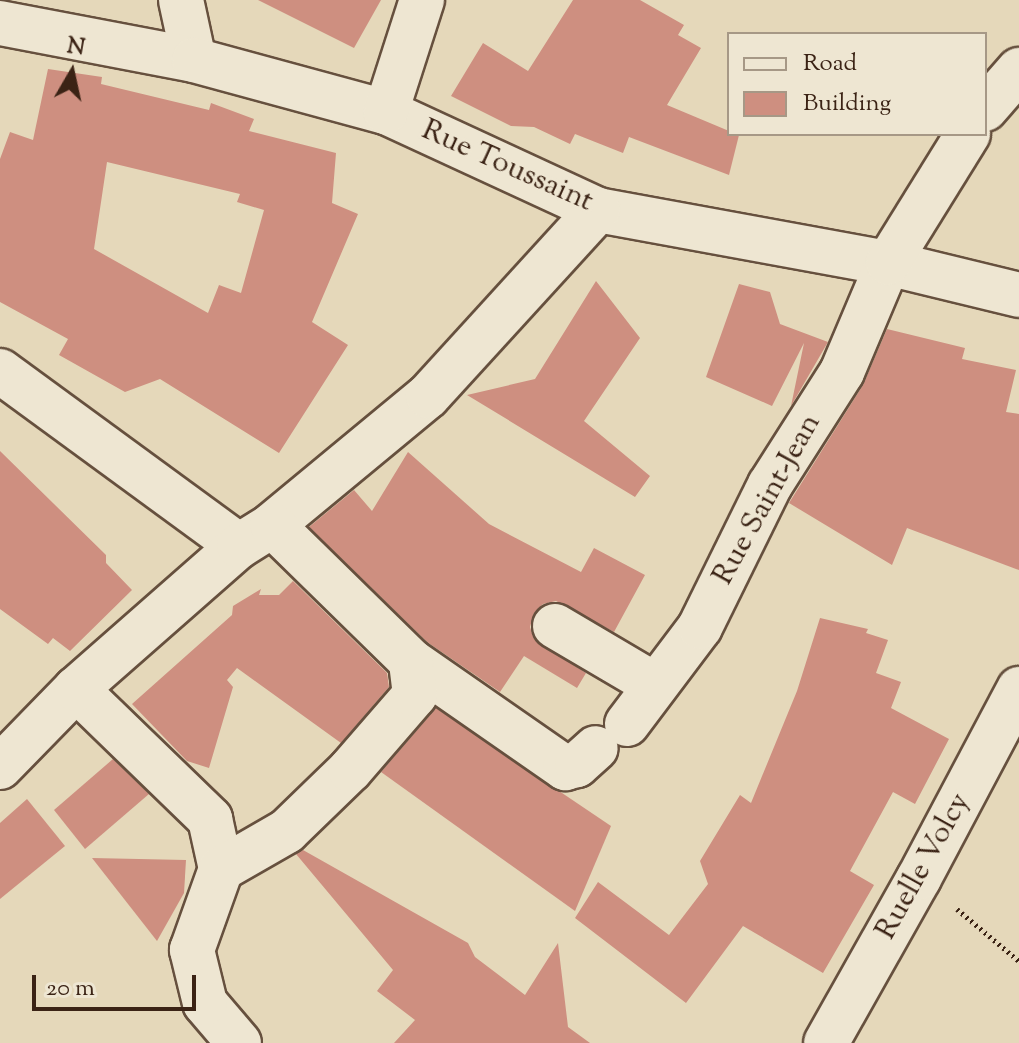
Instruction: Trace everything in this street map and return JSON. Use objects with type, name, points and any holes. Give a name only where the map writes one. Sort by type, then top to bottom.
[{"type":"street","points":[[181,0],[194,60]]},
{"type":"street","points":[[386,112],[422,0]]},
{"type":"street","name":"Rue Toussaint","points":[[0,23],[194,60],[386,112],[598,210],[888,263],[1019,295]]},
{"type":"street","points":[[987,107],[1019,70]]},
{"type":"street","name":"Rue Saint-Jean","points":[[411,661],[565,768],[577,765],[611,736],[700,627],[770,485],[842,372],[888,263],[967,136]]},
{"type":"street","points":[[0,767],[76,689],[256,536],[428,396],[598,210]]},
{"type":"street","points":[[0,371],[256,536],[411,661],[415,695],[350,770],[287,831],[221,869]]},
{"type":"street","points":[[555,626],[655,685]]},
{"type":"street","points":[[76,689],[210,819],[221,869],[192,950],[205,1003],[239,1043]]},
{"type":"street","name":"Ruelle Volcy","points":[[826,1043],[919,878],[1019,689]]},
{"type":"path","points":[[919,878],[1019,961]]},
{"type":"building","points":[[258,0],[381,0],[354,48]]},
{"type":"building","points":[[573,0],[640,0],[684,25],[678,35],[701,48],[667,105],[727,130],[727,136],[739,136],[729,175],[629,137],[623,153],[575,134],[570,144],[534,127],[511,126],[451,96],[483,43],[528,71]]},
{"type":"building","points":[[48,69],[102,77],[101,84],[209,110],[211,103],[254,119],[249,131],[336,153],[332,203],[358,214],[312,322],[348,345],[279,453],[160,379],[125,392],[59,355],[68,339],[0,302],[0,159],[10,132],[33,140]],"holes":[[[107,162],[240,194],[237,202],[264,210],[241,293],[219,285],[208,313],[94,249]]]},
{"type":"building","points":[[596,281],[640,338],[584,421],[650,476],[635,497],[467,395],[535,379]]},
{"type":"building","points":[[739,284],[770,292],[780,324],[828,342],[791,406],[804,343],[772,406],[706,377]]},
{"type":"building","points":[[887,329],[965,348],[962,359],[1016,370],[1006,412],[1019,414],[1019,570],[907,528],[892,565],[789,503],[863,385]]},
{"type":"building","points":[[0,451],[106,555],[106,563],[132,590],[70,651],[53,638],[48,644],[0,609]]},
{"type":"building","points":[[408,452],[489,524],[581,572],[594,548],[645,575],[614,632],[556,601],[543,604],[534,613],[530,627],[534,639],[586,673],[577,688],[524,656],[500,692],[427,642],[309,527],[354,490],[372,511]]},
{"type":"building","points":[[293,581],[387,673],[389,687],[341,743],[237,668],[227,680],[233,687],[209,768],[187,761],[132,704],[232,615],[233,606],[261,589],[259,595],[279,595]]},
{"type":"building","points":[[820,618],[868,629],[866,633],[888,640],[876,673],[901,682],[891,708],[949,739],[915,804],[893,792],[850,871],[874,885],[823,973],[743,926],[686,1003],[575,918],[598,882],[669,935],[708,884],[700,861],[740,795],[751,803],[797,691]]},
{"type":"building","points":[[436,708],[611,826],[575,911],[381,772]]},
{"type":"building","points":[[113,759],[149,794],[85,849],[54,810]]},
{"type":"building","points":[[27,799],[65,846],[0,899],[0,823]]},
{"type":"building","points":[[303,850],[468,943],[475,957],[525,995],[558,943],[568,1027],[590,1043],[394,1043],[415,1020],[377,991],[393,970],[296,854]]},
{"type":"building","points":[[92,858],[186,860],[184,893],[157,941]]}]
